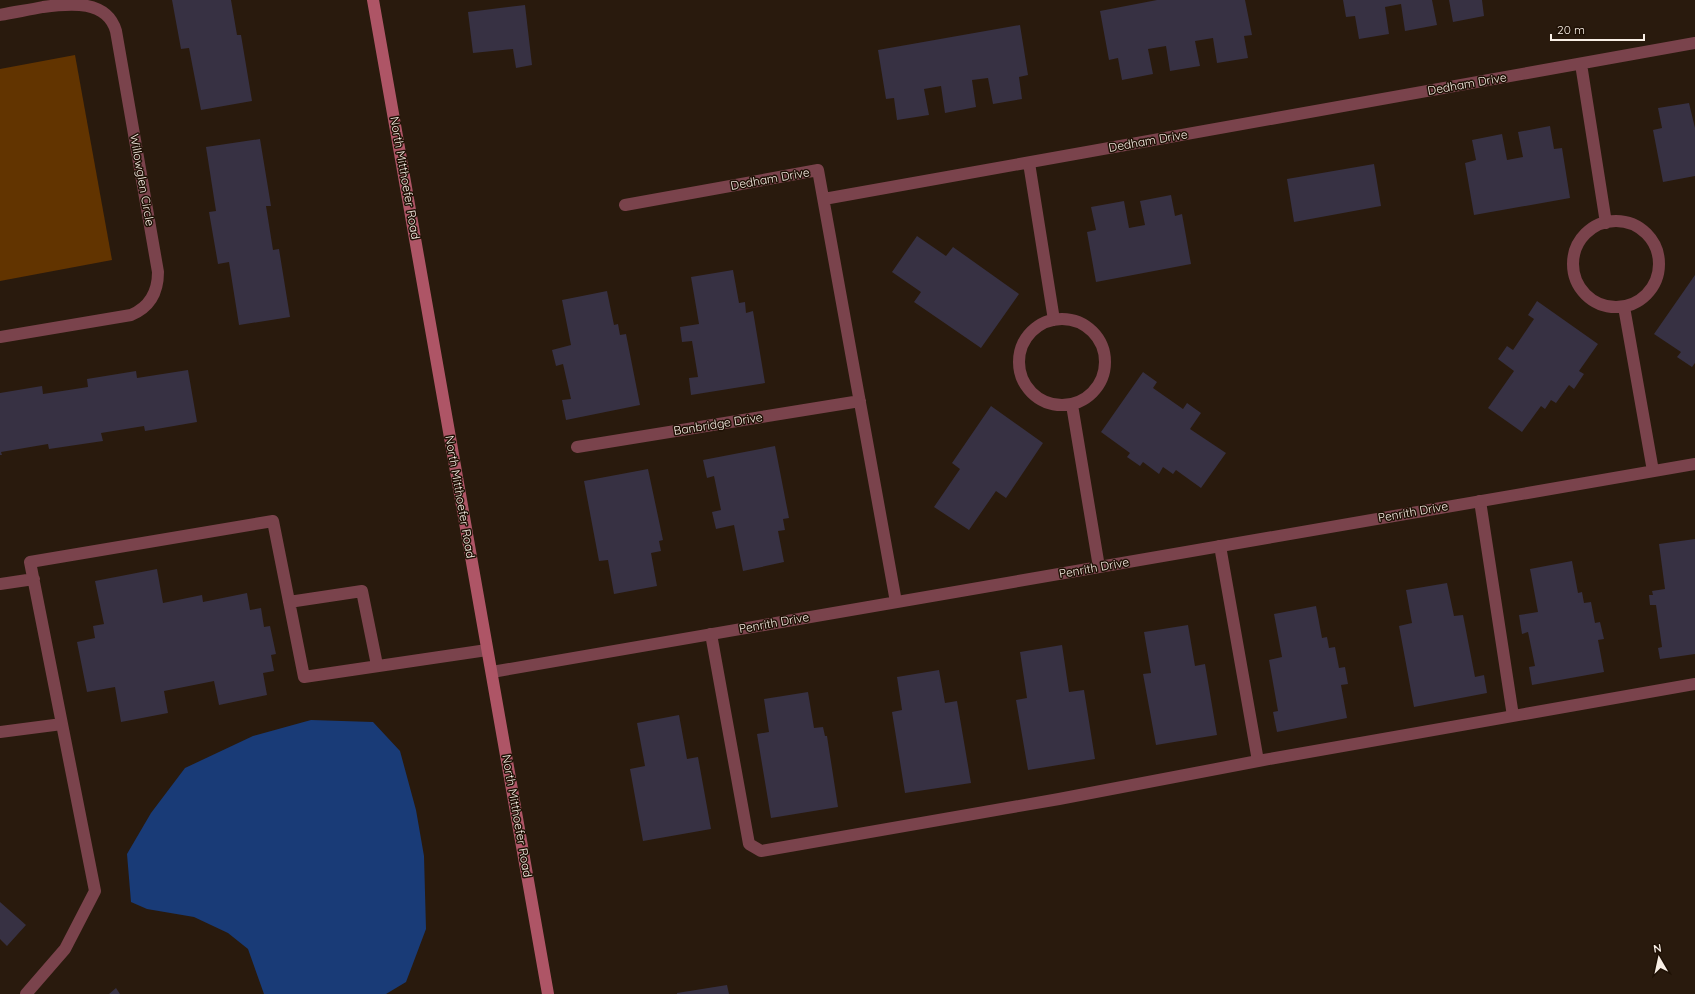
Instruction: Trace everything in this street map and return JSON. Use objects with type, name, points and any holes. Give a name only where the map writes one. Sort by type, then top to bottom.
[{"type":"main road","name":"North Mitthoefer Road","points":[[373,0],[548,994]]},
{"type":"street","name":"Willowglen Circle","points":[[0,15],[74,2],[91,4],[105,11],[113,22],[116,31],[158,272],[158,281],[151,301],[139,312],[131,315],[0,337]]},
{"type":"street","name":"Dedham Drive","points":[[625,205],[818,170],[824,199],[1695,43]]},
{"type":"street","points":[[1581,64],[1606,223]]},
{"type":"street","points":[[1029,163],[1054,320]]},
{"type":"street","points":[[824,199],[896,602]]},
{"type":"street","points":[[1613,221],[1628,223],[1641,229],[1651,239],[1658,252],[1659,266],[1656,280],[1649,292],[1638,301],[1624,307],[1610,307],[1597,303],[1585,294],[1578,283],[1573,270],[1574,256],[1578,243],[1587,232],[1599,224],[1613,221]]},
{"type":"street","points":[[1624,307],[1653,471]]},
{"type":"street","points":[[1069,319],[1083,324],[1095,333],[1102,346],[1106,361],[1104,376],[1097,389],[1086,399],[1072,405],[1058,406],[1045,403],[1033,395],[1024,384],[1019,372],[1018,358],[1022,345],[1029,333],[1040,324],[1054,320],[1069,319]]},
{"type":"street","name":"Banbridge Drive","points":[[577,447],[860,401]]},
{"type":"street","points":[[1072,405],[1099,567]]},
{"type":"street","name":"Penrith Drive","points":[[492,672],[1695,464]]},
{"type":"street","points":[[1480,501],[1513,716]]},
{"type":"street","points":[[26,994],[65,950],[94,890],[30,562],[273,521],[304,677],[377,665],[487,650]]},
{"type":"street","points":[[1220,546],[1258,760]]},
{"type":"street","points":[[0,584],[34,580]]},
{"type":"street","points":[[289,602],[362,591],[377,665]]},
{"type":"street","points":[[711,634],[749,844],[761,851],[1059,799],[1258,760],[1695,684]]},
{"type":"street","points":[[0,732],[62,724]]},
{"type":"shaded area","points":[[75,55],[112,260],[0,281],[0,69]]},
{"type":"water","points":[[311,720],[373,722],[400,751],[416,810],[424,856],[426,929],[406,982],[386,994],[264,994],[248,949],[228,933],[194,917],[147,909],[131,902],[127,854],[151,813],[185,768],[253,736]]},
{"type":"building","points":[[172,0],[231,0],[237,35],[241,35],[252,101],[201,110],[189,48],[181,49]]},
{"type":"building","points":[[1157,0],[1245,0],[1252,35],[1244,36],[1248,58],[1217,63],[1213,38],[1195,41],[1200,66],[1170,71],[1166,46],[1148,49],[1153,74],[1122,80],[1118,58],[1109,60],[1100,11]]},
{"type":"building","points":[[1343,0],[1432,0],[1437,25],[1405,31],[1401,4],[1385,7],[1389,34],[1359,39],[1355,16],[1346,17]]},
{"type":"building","points":[[1449,0],[1482,0],[1484,16],[1453,22]]},
{"type":"building","points":[[525,5],[532,65],[516,68],[513,49],[473,53],[468,12]]},
{"type":"building","points":[[1020,25],[1028,75],[1019,77],[1022,99],[993,104],[988,78],[972,80],[976,107],[945,113],[941,86],[924,89],[929,115],[897,120],[894,98],[886,99],[878,50]]},
{"type":"building","points":[[1689,103],[1695,128],[1695,176],[1663,182],[1653,130],[1662,128],[1658,108]]},
{"type":"building","points":[[1550,126],[1554,149],[1562,148],[1570,198],[1474,215],[1465,163],[1476,160],[1472,140],[1502,134],[1507,160],[1523,157],[1518,132]]},
{"type":"building","points":[[260,139],[271,206],[266,206],[273,250],[279,249],[290,317],[239,325],[229,262],[218,264],[209,212],[216,211],[206,147]]},
{"type":"building","points":[[1374,164],[1381,206],[1294,222],[1287,179]]},
{"type":"building","points":[[1171,195],[1175,216],[1182,214],[1191,264],[1096,282],[1087,232],[1096,230],[1091,207],[1124,201],[1129,228],[1145,225],[1140,201]]},
{"type":"building","points":[[917,236],[946,256],[953,247],[1019,294],[981,348],[914,302],[921,292],[892,272]]},
{"type":"building","points":[[733,270],[739,303],[745,302],[746,313],[753,311],[765,383],[691,395],[689,378],[698,377],[692,341],[682,342],[680,327],[699,324],[691,277]]},
{"type":"building","points":[[1695,275],[1695,363],[1692,367],[1677,357],[1681,352],[1654,334]]},
{"type":"building","points":[[607,291],[614,325],[618,324],[620,335],[626,334],[640,405],[566,420],[562,400],[571,399],[563,364],[556,366],[552,350],[571,345],[562,300]]},
{"type":"building","points":[[1537,301],[1598,344],[1579,371],[1584,374],[1574,389],[1569,385],[1556,403],[1551,400],[1545,409],[1541,406],[1522,432],[1488,408],[1514,371],[1498,359],[1507,346],[1513,350],[1534,319],[1528,315]]},
{"type":"building","points":[[188,370],[197,422],[145,431],[144,426],[101,433],[103,441],[49,449],[48,444],[1,452],[2,455],[0,455],[0,393],[42,386],[43,394],[88,387],[87,379],[136,371],[137,378]]},
{"type":"building","points":[[1143,372],[1157,382],[1153,388],[1183,409],[1187,403],[1201,413],[1190,429],[1226,453],[1201,488],[1176,470],[1173,474],[1163,467],[1159,474],[1143,462],[1140,466],[1127,457],[1130,453],[1101,432]]},
{"type":"building","points":[[991,406],[1043,443],[1006,498],[996,491],[969,530],[934,507],[960,469],[952,463]]},
{"type":"building","points":[[775,446],[789,518],[783,519],[785,530],[778,531],[784,562],[743,571],[734,525],[716,529],[712,512],[721,510],[714,476],[707,478],[703,460]]},
{"type":"building","points":[[648,469],[663,540],[659,541],[661,551],[651,553],[657,586],[614,594],[608,560],[599,561],[584,481]]},
{"type":"building","points":[[1695,539],[1695,654],[1660,659],[1658,648],[1662,647],[1656,605],[1650,605],[1649,595],[1653,595],[1652,591],[1665,589],[1659,544]]},
{"type":"building","points":[[1572,561],[1578,593],[1582,592],[1584,603],[1591,602],[1595,623],[1600,622],[1604,639],[1598,640],[1604,672],[1532,685],[1529,667],[1535,666],[1528,632],[1522,634],[1519,615],[1538,612],[1530,569]]},
{"type":"building","points":[[157,569],[163,603],[202,595],[203,602],[247,593],[250,610],[261,608],[264,627],[270,626],[276,654],[271,655],[274,671],[263,673],[267,695],[219,705],[214,681],[164,691],[168,713],[121,722],[115,687],[87,692],[77,642],[95,638],[93,626],[104,624],[95,581]]},
{"type":"building","points":[[1447,583],[1454,616],[1463,615],[1475,677],[1484,675],[1487,693],[1414,707],[1399,626],[1412,623],[1406,590]]},
{"type":"building","points":[[1316,606],[1322,638],[1327,637],[1329,648],[1335,647],[1339,668],[1345,667],[1348,684],[1341,685],[1347,718],[1277,732],[1273,712],[1278,711],[1269,660],[1282,657],[1274,614]]},
{"type":"building","points":[[1188,625],[1195,666],[1205,664],[1217,735],[1156,745],[1143,674],[1151,673],[1144,632]]},
{"type":"building","points":[[1062,645],[1069,692],[1084,690],[1095,759],[1028,770],[1016,700],[1027,698],[1020,652]]},
{"type":"building","points":[[939,670],[945,703],[957,701],[971,783],[905,793],[892,712],[902,710],[897,677]]},
{"type":"building","points":[[808,692],[814,728],[823,727],[825,736],[827,736],[838,807],[771,818],[757,734],[769,732],[764,699]]},
{"type":"building","points":[[679,715],[687,759],[698,757],[711,829],[643,841],[630,769],[645,766],[637,723]]},
{"type":"building","points":[[0,902],[26,925],[7,946],[0,939]]},
{"type":"building","points":[[727,985],[729,994],[677,994],[677,993]]},
{"type":"building","points":[[116,988],[120,994],[109,994]]}]
